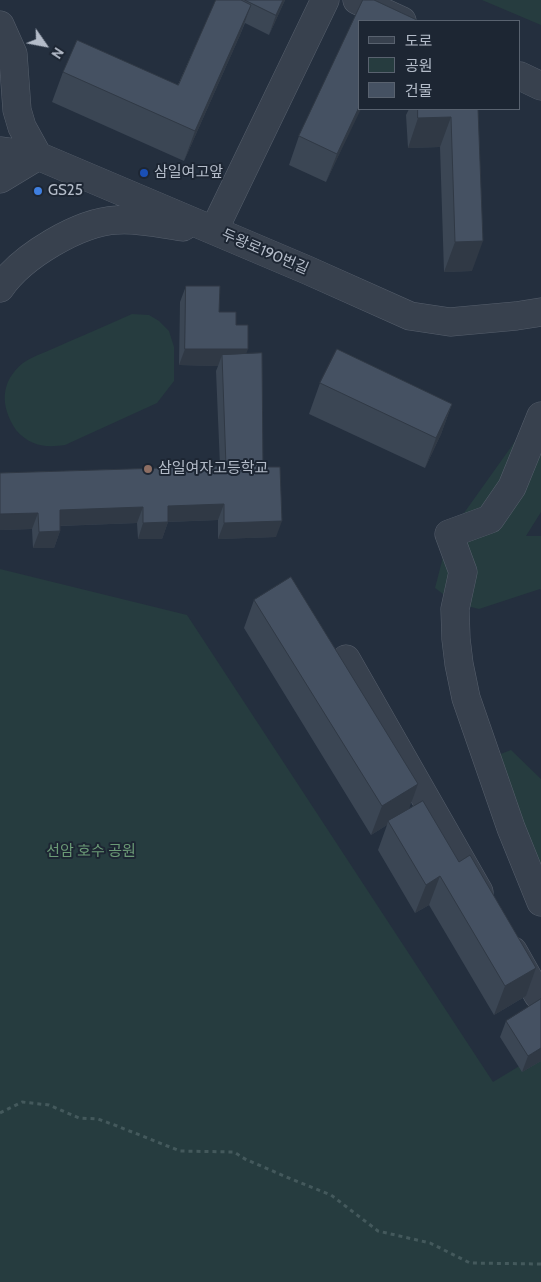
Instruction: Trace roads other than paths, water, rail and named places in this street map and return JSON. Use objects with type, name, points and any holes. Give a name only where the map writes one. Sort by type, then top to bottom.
[{"type":"street","points":[[0,288],[34,254],[63,238],[101,221],[120,219],[214,230],[325,0]]},
{"type":"street","points":[[357,0],[400,20]]},
{"type":"street","points":[[0,25],[14,54],[17,110],[22,127],[38,156],[0,179]]},
{"type":"street","points":[[521,76],[541,86]]},
{"type":"street","name":"두왕로190번길","points":[[0,151],[38,156],[214,230],[410,316],[450,322],[541,312]]},
{"type":"street","points":[[541,416],[512,487],[490,519],[449,534],[463,572],[455,609],[459,664],[466,698],[511,828],[541,902]]},
{"type":"street","points":[[346,659],[538,996],[541,994]]},
{"type":"place","name":"삼일여고앞","points":[[144,173]]},
{"type":"place","name":"GS25","points":[[38,191]]},
{"type":"place","name":"삼일여자고등학교","points":[[148,469]]},
{"type":"park label","name":"선암 호수 공원","points":[[91,852]]}]
